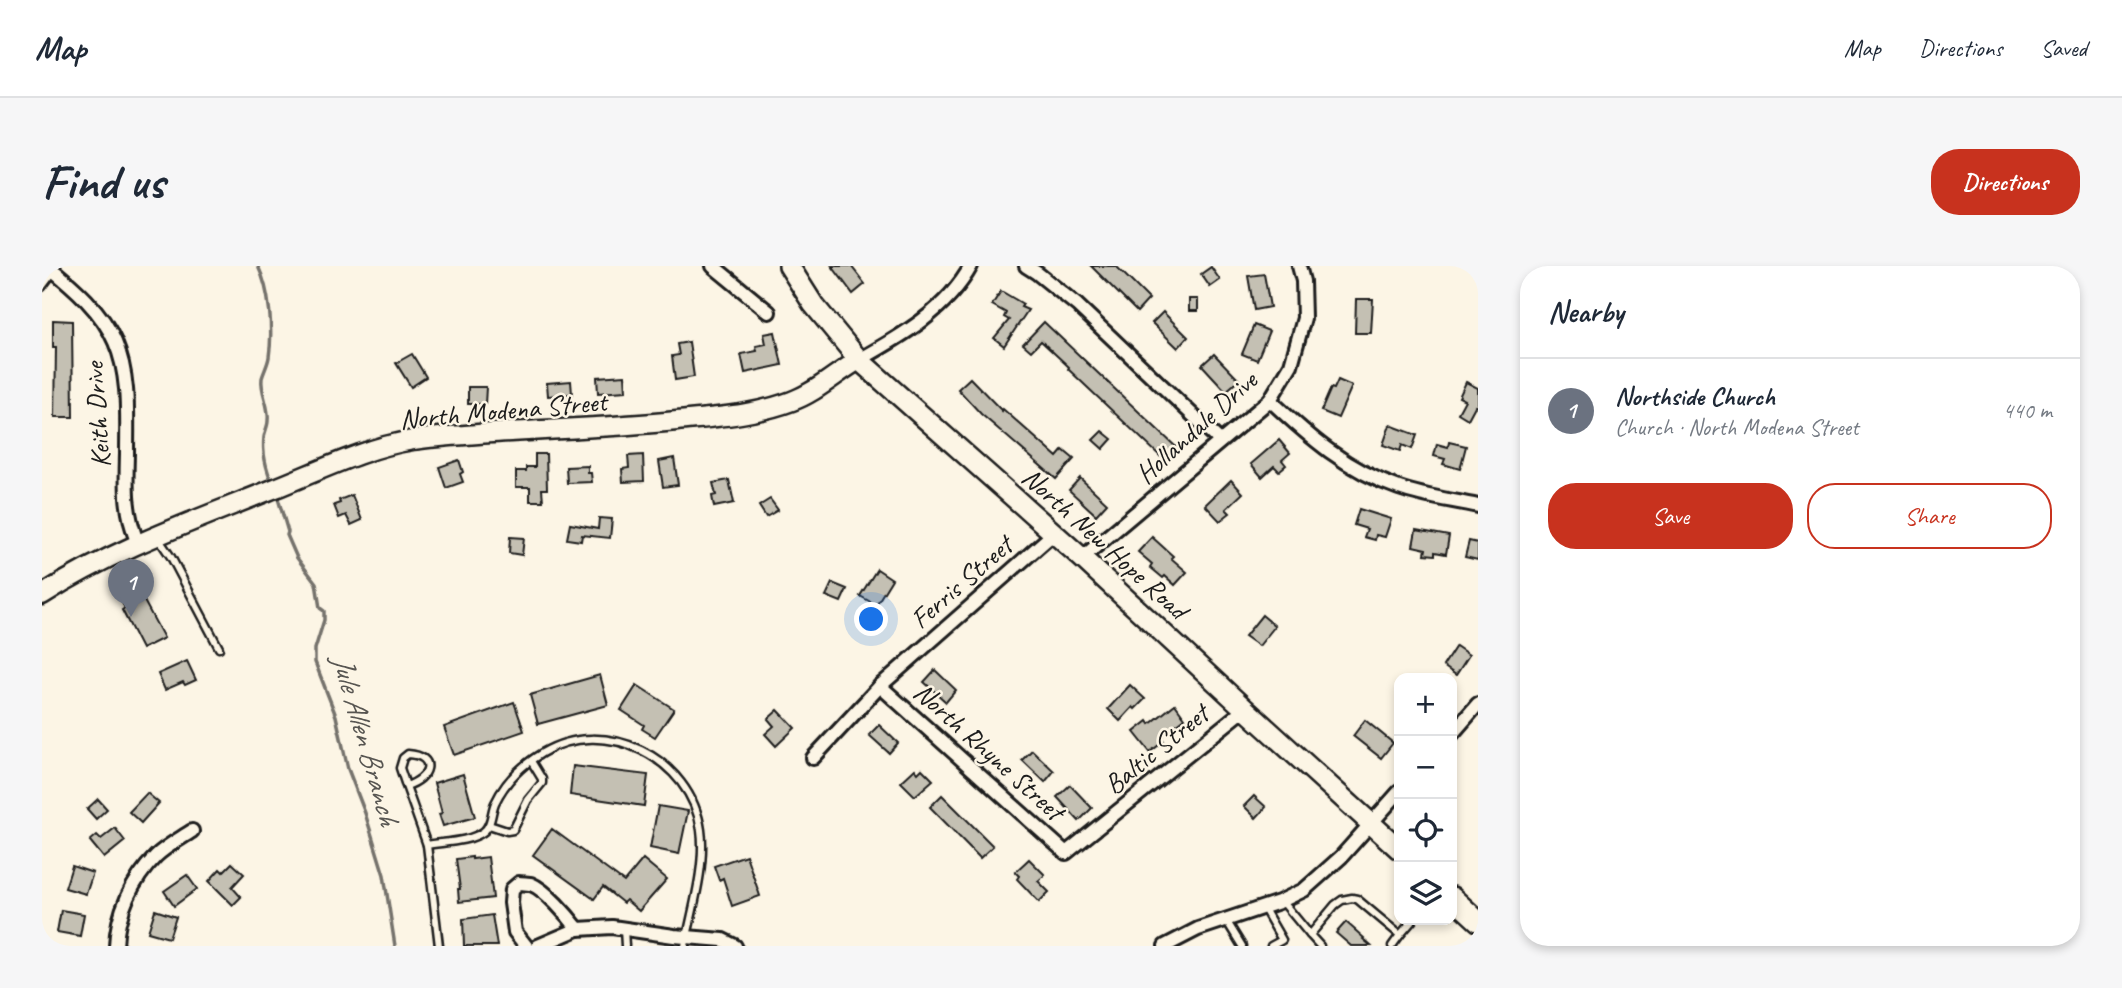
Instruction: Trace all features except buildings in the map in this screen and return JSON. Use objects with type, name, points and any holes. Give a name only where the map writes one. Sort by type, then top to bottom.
[{"type":"main road","name":"North New Hope Road","points":[[789,266],[813,304],[859,360],[1082,558],[1394,844]]},
{"type":"main road","points":[[1457,902],[1478,921]]},
{"type":"street","points":[[713,266],[769,312]]},
{"type":"street","points":[[859,360],[893,341],[951,296],[971,266]]},
{"type":"street","points":[[1026,266],[1077,305],[1220,441]]},
{"type":"street","name":"Hollandale Drive","points":[[1082,558],[1270,400],[1292,365],[1304,318],[1303,281],[1299,266]]},
{"type":"street","name":"Keith Drive","points":[[51,268],[100,316],[115,342],[122,365],[127,412],[126,495],[130,523],[138,544]]},
{"type":"street","name":"North Modena Street","points":[[42,595],[76,573],[156,536],[383,447],[412,440],[645,424],[744,414],[794,401],[859,360]]},
{"type":"street","points":[[1270,400],[1309,437],[1355,469],[1399,488],[1437,499],[1477,501]]},
{"type":"street","name":"Ferris Street","points":[[813,758],[880,686],[1054,533]]},
{"type":"street","name":"North Rhyne Street","points":[[880,686],[1066,853]]},
{"type":"street","points":[[1457,728],[1478,705]]},
{"type":"street","name":"Baltic Street","points":[[1066,853],[1245,709]]},
{"type":"street","points":[[1165,946],[1198,929],[1282,901],[1304,890],[1341,857],[1394,798]]},
{"type":"street","points":[[116,946],[119,918],[134,885],[156,856],[192,831]]},
{"type":"street","points":[[526,946],[515,932],[510,903],[512,889],[519,883],[531,884],[566,913],[578,929]]},
{"type":"street","points":[[538,946],[578,929],[612,927],[674,936],[686,941],[723,940],[734,946]]},
{"type":"lane","points":[[42,287],[51,268]]},
{"type":"lane","points":[[156,536],[172,557],[219,648]]},
{"type":"lane","points":[[426,845],[470,838],[485,831],[505,786],[518,771],[542,753],[569,742],[593,739],[620,742],[643,750],[662,762],[678,777],[697,811],[702,831],[698,878],[686,941]]},
{"type":"lane","points":[[406,786],[426,775],[428,767],[425,760],[417,755],[408,754],[403,758],[400,768],[406,786],[426,845],[439,946]]},
{"type":"lane","points":[[489,825],[508,831],[518,824],[528,800],[542,783],[531,761]]},
{"type":"lane","points":[[1310,935],[1335,905],[1352,898],[1357,899],[1400,935]]},
{"type":"lane","points":[[1282,901],[1320,946]]},
{"type":"lane","points":[[1263,907],[1288,946]]},
{"type":"lane","points":[[1226,920],[1242,946]]},
{"type":"lane","points":[[1392,946],[1409,925]]},
{"type":"lane","points":[[624,929],[625,946]]},
{"type":"lane","points":[[1271,946],[1282,940]]},
{"type":"waterway","name":"Jule Allen Branch","points":[[258,266],[268,298],[271,334],[269,357],[262,383],[268,415],[264,455],[273,485]]},
{"type":"waterway","name":"Jule Allen Branch","points":[[277,495],[287,535],[297,558],[316,583],[320,608],[324,611],[315,649],[315,662],[336,716],[348,769],[384,875],[395,946]]},
{"type":"place","name":"Northside Church","points":[[131,617]]}]
